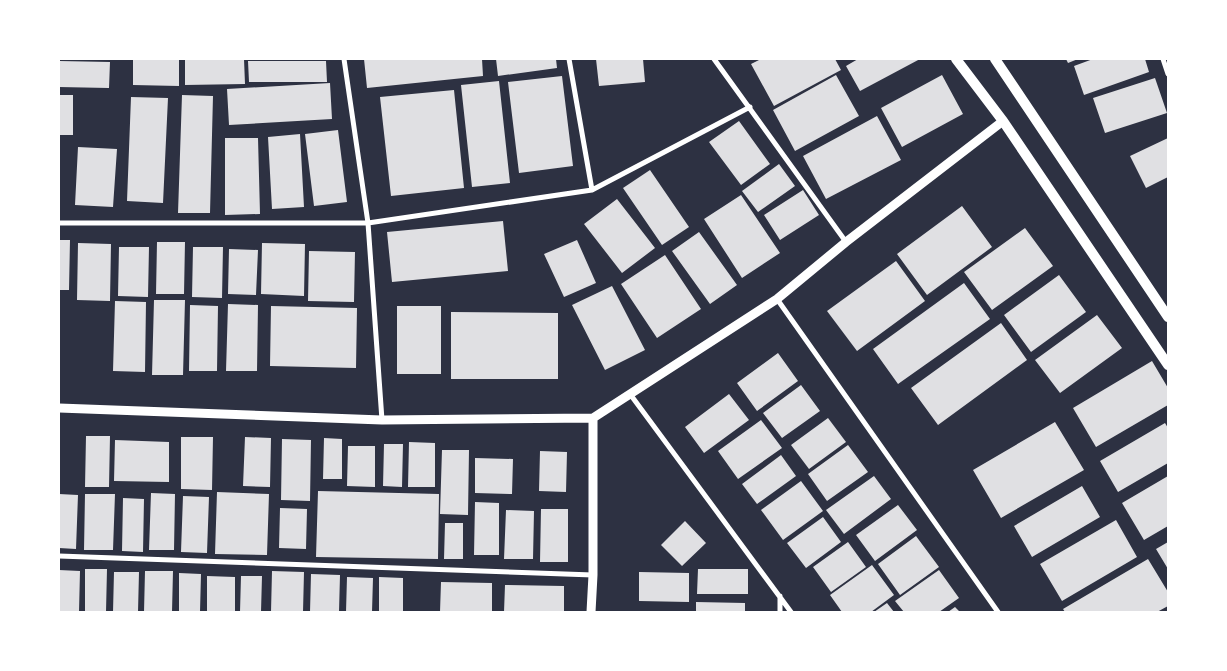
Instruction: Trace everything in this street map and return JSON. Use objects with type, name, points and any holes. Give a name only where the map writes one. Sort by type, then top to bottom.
[{"type":"main road","points":[[956,59],[1003,121],[1168,365]]},
{"type":"main road","points":[[995,59],[1168,317]]},
{"type":"street","points":[[344,59],[368,223],[382,420]]},
{"type":"street","points":[[569,59],[592,190]]},
{"type":"street","points":[[714,59],[846,242]]},
{"type":"street","points":[[1163,59],[1168,74]]},
{"type":"street","points":[[59,223],[368,223],[592,190],[750,107]]},
{"type":"street","points":[[59,408],[382,420],[593,418],[777,299],[846,242],[1003,121]]},
{"type":"street","points":[[777,299],[998,612]]},
{"type":"street","points":[[630,394],[791,612]]},
{"type":"street","points":[[591,612],[593,575],[593,418]]},
{"type":"street","points":[[59,556],[593,575]]},
{"type":"street","points":[[780,596],[780,612]]},
{"type":"building","points":[[133,59],[179,59],[179,86],[133,85]]},
{"type":"building","points":[[185,59],[244,59],[245,84],[185,85]]},
{"type":"building","points":[[364,59],[482,59],[483,76],[367,88]]},
{"type":"building","points":[[496,59],[556,59],[557,68],[498,76]]},
{"type":"building","points":[[596,59],[643,59],[645,82],[599,86]]},
{"type":"building","points":[[761,59],[835,59],[841,70],[774,106],[751,64]]},
{"type":"building","points":[[858,59],[920,59],[860,91],[846,66]]},
{"type":"building","points":[[1066,59],[1078,59],[1068,63]]},
{"type":"building","points":[[1093,59],[1145,59],[1149,72],[1084,95],[1074,66]]},
{"type":"building","points":[[59,61],[110,62],[109,88],[59,87]]},
{"type":"building","points":[[248,61],[326,61],[327,82],[249,82]]},
{"type":"building","points":[[836,75],[859,116],[795,151],[773,110]]},
{"type":"building","points":[[942,75],[963,114],[902,147],[881,108]]},
{"type":"building","points":[[562,76],[573,166],[519,173],[508,82]]},
{"type":"building","points":[[1155,78],[1167,113],[1105,133],[1093,98]]},
{"type":"building","points":[[499,81],[510,183],[472,187],[461,85]]},
{"type":"building","points":[[330,83],[332,119],[229,125],[227,89]]},
{"type":"building","points":[[454,90],[464,188],[391,196],[380,97]]},
{"type":"building","points":[[59,95],[73,95],[73,135],[59,135]]},
{"type":"building","points":[[182,95],[213,96],[210,213],[178,213]]},
{"type":"building","points":[[131,97],[168,98],[163,203],[127,201]]},
{"type":"building","points":[[877,116],[901,160],[826,199],[803,156]]},
{"type":"building","points":[[739,121],[770,164],[741,185],[709,142]]},
{"type":"building","points":[[338,130],[347,202],[314,206],[305,134]]},
{"type":"building","points":[[300,134],[304,207],[272,209],[268,137]]},
{"type":"building","points":[[225,138],[258,138],[260,214],[225,215]]},
{"type":"building","points":[[1168,138],[1168,177],[1146,188],[1130,156]]},
{"type":"building","points":[[78,147],[117,149],[113,207],[75,205]]},
{"type":"building","points":[[779,164],[795,186],[758,212],[742,191]]},
{"type":"building","points":[[650,170],[689,227],[662,245],[623,188]]},
{"type":"building","points":[[803,190],[819,215],[780,240],[764,215]]},
{"type":"building","points":[[741,195],[780,253],[742,278],[704,219]]},
{"type":"building","points":[[617,199],[655,248],[622,273],[584,224]]},
{"type":"building","points":[[962,206],[992,247],[927,295],[897,254]]},
{"type":"building","points":[[503,221],[508,271],[392,282],[387,232]]},
{"type":"building","points":[[1025,228],[1053,266],[992,310],[964,272]]},
{"type":"building","points":[[699,232],[737,285],[710,304],[672,251]]},
{"type":"building","points":[[59,240],[70,240],[69,290],[59,290]]},
{"type":"building","points":[[577,240],[596,283],[564,297],[544,254]]},
{"type":"building","points":[[157,242],[185,242],[184,294],[156,294]]},
{"type":"building","points":[[78,243],[111,244],[110,301],[77,300]]},
{"type":"building","points":[[262,243],[305,244],[304,296],[261,294]]},
{"type":"building","points":[[119,247],[149,247],[148,297],[118,296]]},
{"type":"building","points":[[193,247],[223,247],[222,298],[192,297]]},
{"type":"building","points":[[229,249],[258,250],[256,295],[228,294]]},
{"type":"building","points":[[309,251],[355,252],[354,302],[308,301]]},
{"type":"building","points":[[665,255],[701,309],[657,338],[621,284]]},
{"type":"building","points":[[896,261],[925,301],[857,351],[827,311]]},
{"type":"building","points":[[1059,275],[1086,312],[1031,352],[1004,315]]},
{"type":"building","points":[[964,283],[990,319],[898,384],[873,349]]},
{"type":"building","points":[[612,286],[645,350],[605,370],[572,305]]},
{"type":"building","points":[[154,300],[185,300],[183,375],[152,375]]},
{"type":"building","points":[[115,301],[146,302],[145,372],[113,371]]},
{"type":"building","points":[[228,304],[258,305],[257,371],[226,371]]},
{"type":"building","points":[[190,305],[218,306],[217,371],[189,371]]},
{"type":"building","points":[[271,306],[357,308],[356,368],[270,366]]},
{"type":"building","points":[[397,306],[441,306],[441,374],[397,374]]},
{"type":"building","points":[[451,312],[558,313],[558,379],[451,379]]},
{"type":"building","points":[[1097,315],[1122,348],[1060,393],[1035,360]]},
{"type":"building","points":[[1001,323],[1027,360],[938,425],[911,388]]},
{"type":"building","points":[[778,353],[798,381],[757,411],[737,383]]},
{"type":"building","points":[[1152,361],[1168,388],[1168,405],[1096,447],[1073,408]]},
{"type":"building","points":[[801,385],[820,411],[782,438],[763,413]]},
{"type":"building","points":[[729,394],[749,420],[704,453],[685,427]]},
{"type":"building","points":[[828,418],[846,442],[809,469],[791,445]]},
{"type":"building","points":[[761,420],[782,448],[738,479],[718,451]]},
{"type":"building","points":[[1055,422],[1084,470],[1001,518],[973,470]]},
{"type":"building","points":[[1165,423],[1168,428],[1168,463],[1118,492],[1100,461]]},
{"type":"building","points":[[86,436],[110,436],[109,487],[85,487]]},
{"type":"building","points":[[181,437],[213,437],[212,490],[181,489]]},
{"type":"building","points":[[245,437],[271,438],[270,487],[243,486]]},
{"type":"building","points":[[324,438],[342,439],[342,479],[323,479]]},
{"type":"building","points":[[282,439],[311,440],[310,501],[281,500]]},
{"type":"building","points":[[115,440],[169,442],[169,482],[114,481]]},
{"type":"building","points":[[409,442],[435,443],[435,487],[408,487]]},
{"type":"building","points":[[384,444],[403,444],[402,487],[383,486]]},
{"type":"building","points":[[848,445],[868,472],[827,501],[808,474]]},
{"type":"building","points":[[348,446],[375,446],[375,487],[347,486]]},
{"type":"building","points":[[442,450],[469,450],[468,515],[440,514]]},
{"type":"building","points":[[540,451],[567,452],[566,492],[539,491]]},
{"type":"building","points":[[781,455],[796,476],[757,504],[742,484]]},
{"type":"building","points":[[475,458],[513,459],[512,494],[475,493]]},
{"type":"building","points":[[874,476],[891,499],[844,534],[826,510]]},
{"type":"building","points":[[1168,476],[1168,526],[1144,540],[1122,503]]},
{"type":"building","points":[[801,481],[823,511],[783,540],[761,510]]},
{"type":"building","points":[[1082,486],[1100,517],[1032,557],[1014,526]]},
{"type":"building","points":[[318,491],[439,494],[438,559],[316,557]]},
{"type":"building","points":[[217,492],[269,494],[267,555],[215,554]]},
{"type":"building","points":[[151,493],[175,494],[174,550],[149,550]]},
{"type":"building","points":[[59,494],[78,495],[76,549],[59,548]]},
{"type":"building","points":[[85,494],[115,494],[113,550],[84,550]]},
{"type":"building","points":[[183,496],[209,497],[207,553],[181,552]]},
{"type":"building","points":[[123,498],[144,499],[143,552],[122,551]]},
{"type":"building","points":[[475,502],[499,503],[499,555],[474,555]]},
{"type":"building","points":[[898,505],[917,530],[875,561],[856,535]]},
{"type":"building","points":[[280,508],[307,509],[306,549],[279,548]]},
{"type":"building","points":[[541,509],[568,509],[568,562],[540,562]]},
{"type":"building","points":[[506,510],[534,511],[533,559],[504,559]]},
{"type":"building","points":[[823,517],[841,542],[806,568],[787,543]]},
{"type":"building","points":[[1116,520],[1137,557],[1062,601],[1040,564]]},
{"type":"building","points":[[685,521],[706,543],[682,566],[661,545]]},
{"type":"building","points":[[445,523],[463,523],[463,559],[444,559]]},
{"type":"building","points":[[916,536],[939,567],[900,595],[878,564]]},
{"type":"building","points":[[848,542],[866,567],[831,592],[813,567]]},
{"type":"building","points":[[1168,542],[1168,569],[1156,549]]},
{"type":"building","points":[[1148,559],[1168,592],[1168,606],[1157,612],[1065,612],[1063,609]]},
{"type":"building","points":[[872,565],[894,595],[871,612],[842,612],[830,595]]},
{"type":"building","points":[[85,569],[107,569],[106,612],[85,612]]},
{"type":"building","points":[[698,569],[748,569],[748,594],[697,594]]},
{"type":"building","points":[[59,570],[80,571],[79,612],[59,612]]},
{"type":"building","points":[[939,570],[959,598],[939,612],[904,612],[895,601]]},
{"type":"building","points":[[145,571],[173,571],[172,612],[144,612]]},
{"type":"building","points":[[272,571],[304,572],[303,612],[271,612]]},
{"type":"building","points":[[114,572],[139,572],[138,612],[113,612]]},
{"type":"building","points":[[639,572],[689,573],[689,602],[639,601]]},
{"type":"building","points":[[179,573],[201,574],[200,612],[179,612]]},
{"type":"building","points":[[311,574],[340,575],[339,612],[310,612]]},
{"type":"building","points":[[207,576],[235,577],[235,612],[207,612]]},
{"type":"building","points":[[241,576],[262,576],[261,612],[240,612]]},
{"type":"building","points":[[347,577],[373,578],[372,612],[346,612]]},
{"type":"building","points":[[379,577],[403,578],[403,612],[379,612]]},
{"type":"building","points":[[441,582],[492,583],[492,612],[440,612]]},
{"type":"building","points":[[505,585],[564,586],[564,612],[504,612]]},
{"type":"building","points":[[696,602],[745,603],[745,612],[696,612]]},
{"type":"building","points":[[887,603],[894,612],[874,612]]},
{"type":"building","points":[[955,607],[960,612],[948,612]]}]
